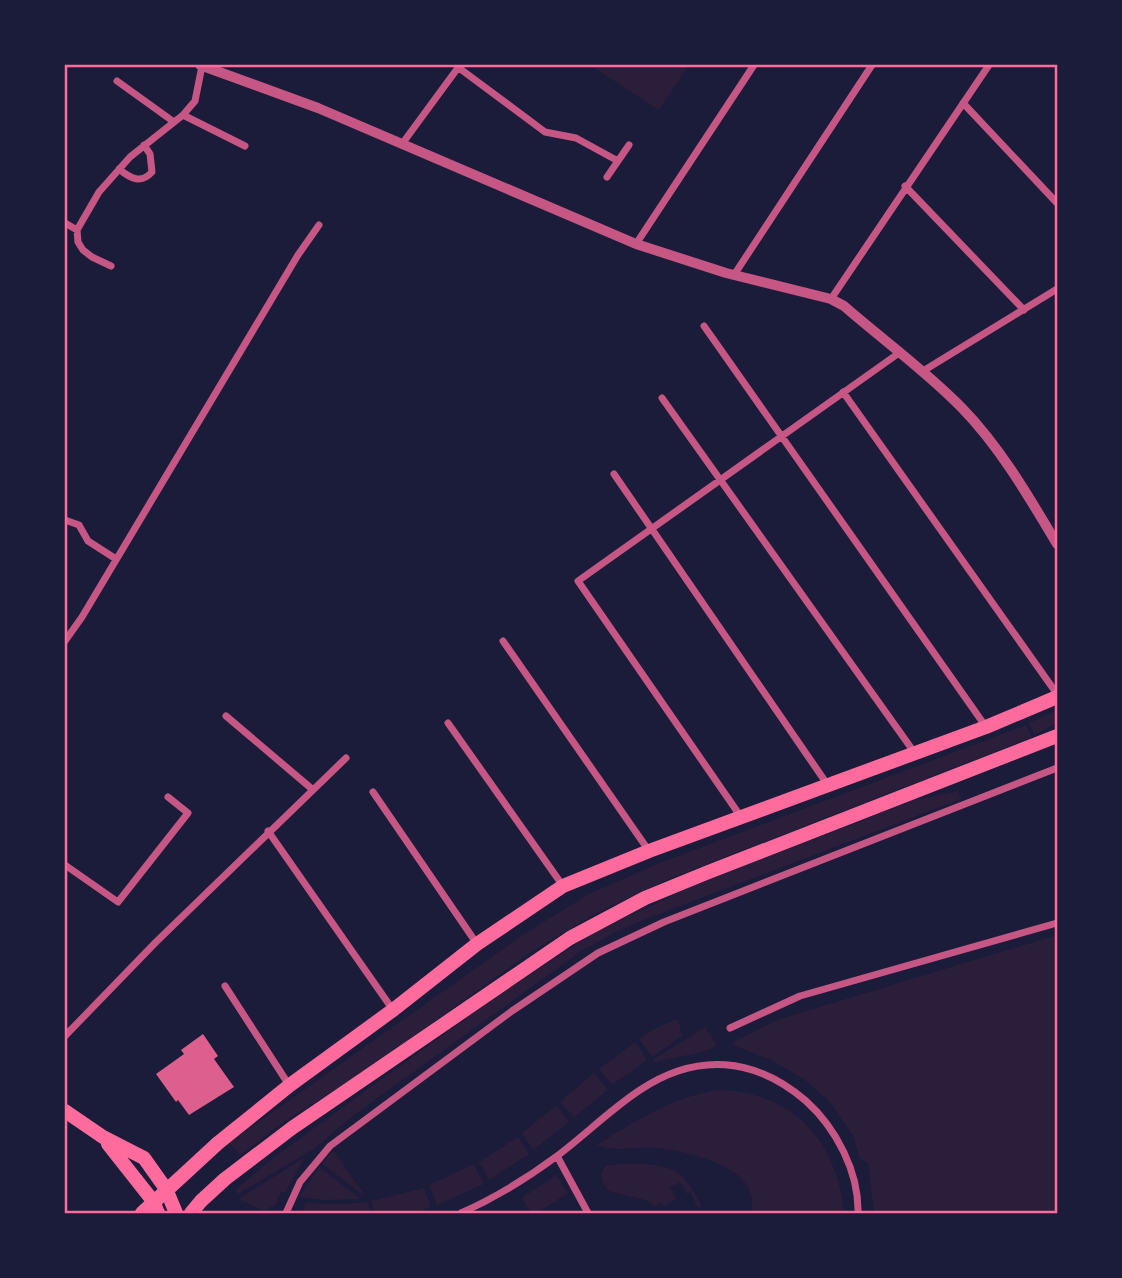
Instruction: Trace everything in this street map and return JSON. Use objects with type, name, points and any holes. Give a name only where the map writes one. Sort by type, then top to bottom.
[{"type":"highway","points":[[142,1213],[156,1207],[166,1189],[290,1085],[393,1010],[477,944],[563,886],[827,784],[986,727],[1057,696]]},
{"type":"highway","points":[[191,1213],[225,1179],[292,1128],[570,938],[669,888],[1057,736]]},
{"type":"highway","points":[[65,1111],[103,1138],[144,1158],[166,1189],[177,1213]]},
{"type":"highway","points":[[103,1138],[156,1207]]},
{"type":"street","points":[[111,266],[83,250],[78,242],[77,230],[99,192],[130,157],[183,116],[195,101],[201,65],[318,108],[636,244],[734,275],[831,299],[844,306],[899,354],[923,371],[962,408],[988,438],[1057,544]]},
{"type":"street","points":[[636,244],[754,65]]},
{"type":"street","points":[[734,275],[872,65]]},
{"type":"street","points":[[831,299],[989,65]]},
{"type":"street","points":[[402,144],[460,66],[545,132],[576,138],[618,161]]},
{"type":"street","points":[[117,82],[174,122]]},
{"type":"street","points":[[963,103],[1057,202]]},
{"type":"street","points":[[183,116],[245,146]]},
{"type":"street","points":[[120,169],[129,177],[139,180],[152,172],[150,154],[144,145]]},
{"type":"street","points":[[607,177],[629,145]]},
{"type":"street","points":[[905,186],[1024,310]]},
{"type":"street","points":[[65,223],[77,230]]},
{"type":"street","points":[[65,641],[82,617],[224,376],[319,225]]},
{"type":"street","points":[[923,371],[1057,289]]},
{"type":"street","points":[[704,326],[986,727]]},
{"type":"street","points":[[741,817],[578,581],[899,354]]},
{"type":"street","points":[[844,393],[1057,696]]},
{"type":"street","points":[[662,398],[914,752]]},
{"type":"street","points":[[614,474],[827,784]]},
{"type":"street","points":[[65,520],[79,525],[88,541],[116,559]]},
{"type":"street","points":[[503,641],[649,851]]},
{"type":"street","points":[[226,716],[312,789]]},
{"type":"street","points":[[448,723],[563,886]]},
{"type":"street","points":[[65,1036],[268,831],[346,758]]},
{"type":"street","points":[[286,1213],[300,1182],[330,1146],[512,1011],[598,953],[664,922],[1057,768]]},
{"type":"street","points":[[373,792],[477,944]]},
{"type":"street","points":[[65,865],[118,902],[188,813],[168,797]]},
{"type":"street","points":[[268,831],[393,1010]]},
{"type":"street","points":[[730,1028],[800,996],[1057,923]]},
{"type":"street","points":[[225,986],[290,1085]]},
{"type":"street","points":[[461,1213],[499,1196],[557,1156],[639,1090],[661,1077],[695,1066],[725,1065],[747,1067],[765,1073],[792,1089],[824,1118],[845,1155],[858,1197],[858,1213]]},
{"type":"street","points":[[557,1156],[588,1213]]},
{"type":"shaded area","points":[[590,65],[689,65],[659,110]]},
{"type":"shaded area","points":[[1057,710],[1057,723],[1036,734],[1033,732],[1029,723]]},
{"type":"shaded area","points":[[1026,725],[1032,737],[664,881],[597,913],[534,950],[362,1073],[282,1123],[241,1155],[229,1143],[524,934],[589,894],[657,864]]},
{"type":"shaded area","points":[[958,791],[961,799],[616,932],[580,952],[354,1115],[315,1148],[238,1194],[235,1190],[268,1162],[503,992],[597,931],[695,885],[915,800]]},
{"type":"shaded area","points":[[1057,935],[1057,1213],[874,1213],[868,1163],[859,1158],[854,1137],[830,1102],[804,1079],[771,1060],[735,1046],[733,1042],[780,1019]]},
{"type":"shaded area","points":[[678,1019],[682,1036],[652,1057],[639,1039],[659,1026]]},
{"type":"shaded area","points":[[705,1027],[717,1046],[655,1063],[653,1060]]},
{"type":"shaded area","points":[[635,1042],[647,1060],[612,1085],[599,1069]]},
{"type":"shaded area","points":[[594,1073],[608,1090],[574,1117],[560,1102]]},
{"type":"shaded area","points":[[718,1090],[745,1093],[768,1100],[789,1111],[806,1125],[821,1143],[832,1163],[840,1187],[844,1213],[750,1213],[752,1198],[747,1185],[721,1165],[670,1150],[611,1149],[597,1145],[670,1104]]},
{"type":"shaded area","points":[[557,1105],[569,1122],[533,1150],[522,1133]]},
{"type":"shaded area","points":[[518,1137],[529,1154],[489,1180],[479,1162]]},
{"type":"shaded area","points":[[334,1151],[366,1197],[321,1163]]},
{"type":"shaded area","points":[[304,1158],[286,1192],[281,1192],[276,1204],[263,1211],[241,1200],[241,1197]]},
{"type":"shaded area","points":[[474,1164],[484,1184],[437,1205],[429,1185]]},
{"type":"shaded area","points":[[647,1164],[667,1168],[686,1180],[702,1206],[698,1208],[690,1192],[687,1194],[680,1182],[670,1188],[676,1199],[663,1207],[661,1203],[655,1206],[645,1200],[609,1191],[602,1178],[602,1171],[607,1165]]},
{"type":"shaded area","points":[[319,1167],[361,1199],[324,1200],[299,1197]]},
{"type":"shaded area","points":[[556,1175],[568,1193],[537,1213],[531,1213],[522,1198]]},
{"type":"shaded area","points":[[424,1188],[431,1207],[415,1213],[374,1213],[371,1201]]},
{"type":"shaded area","points":[[368,1202],[371,1213],[303,1213],[305,1203]]},
{"type":"building","points":[[203,1034],[218,1056],[214,1059],[234,1087],[189,1115],[156,1074],[184,1054],[181,1050]]}]
